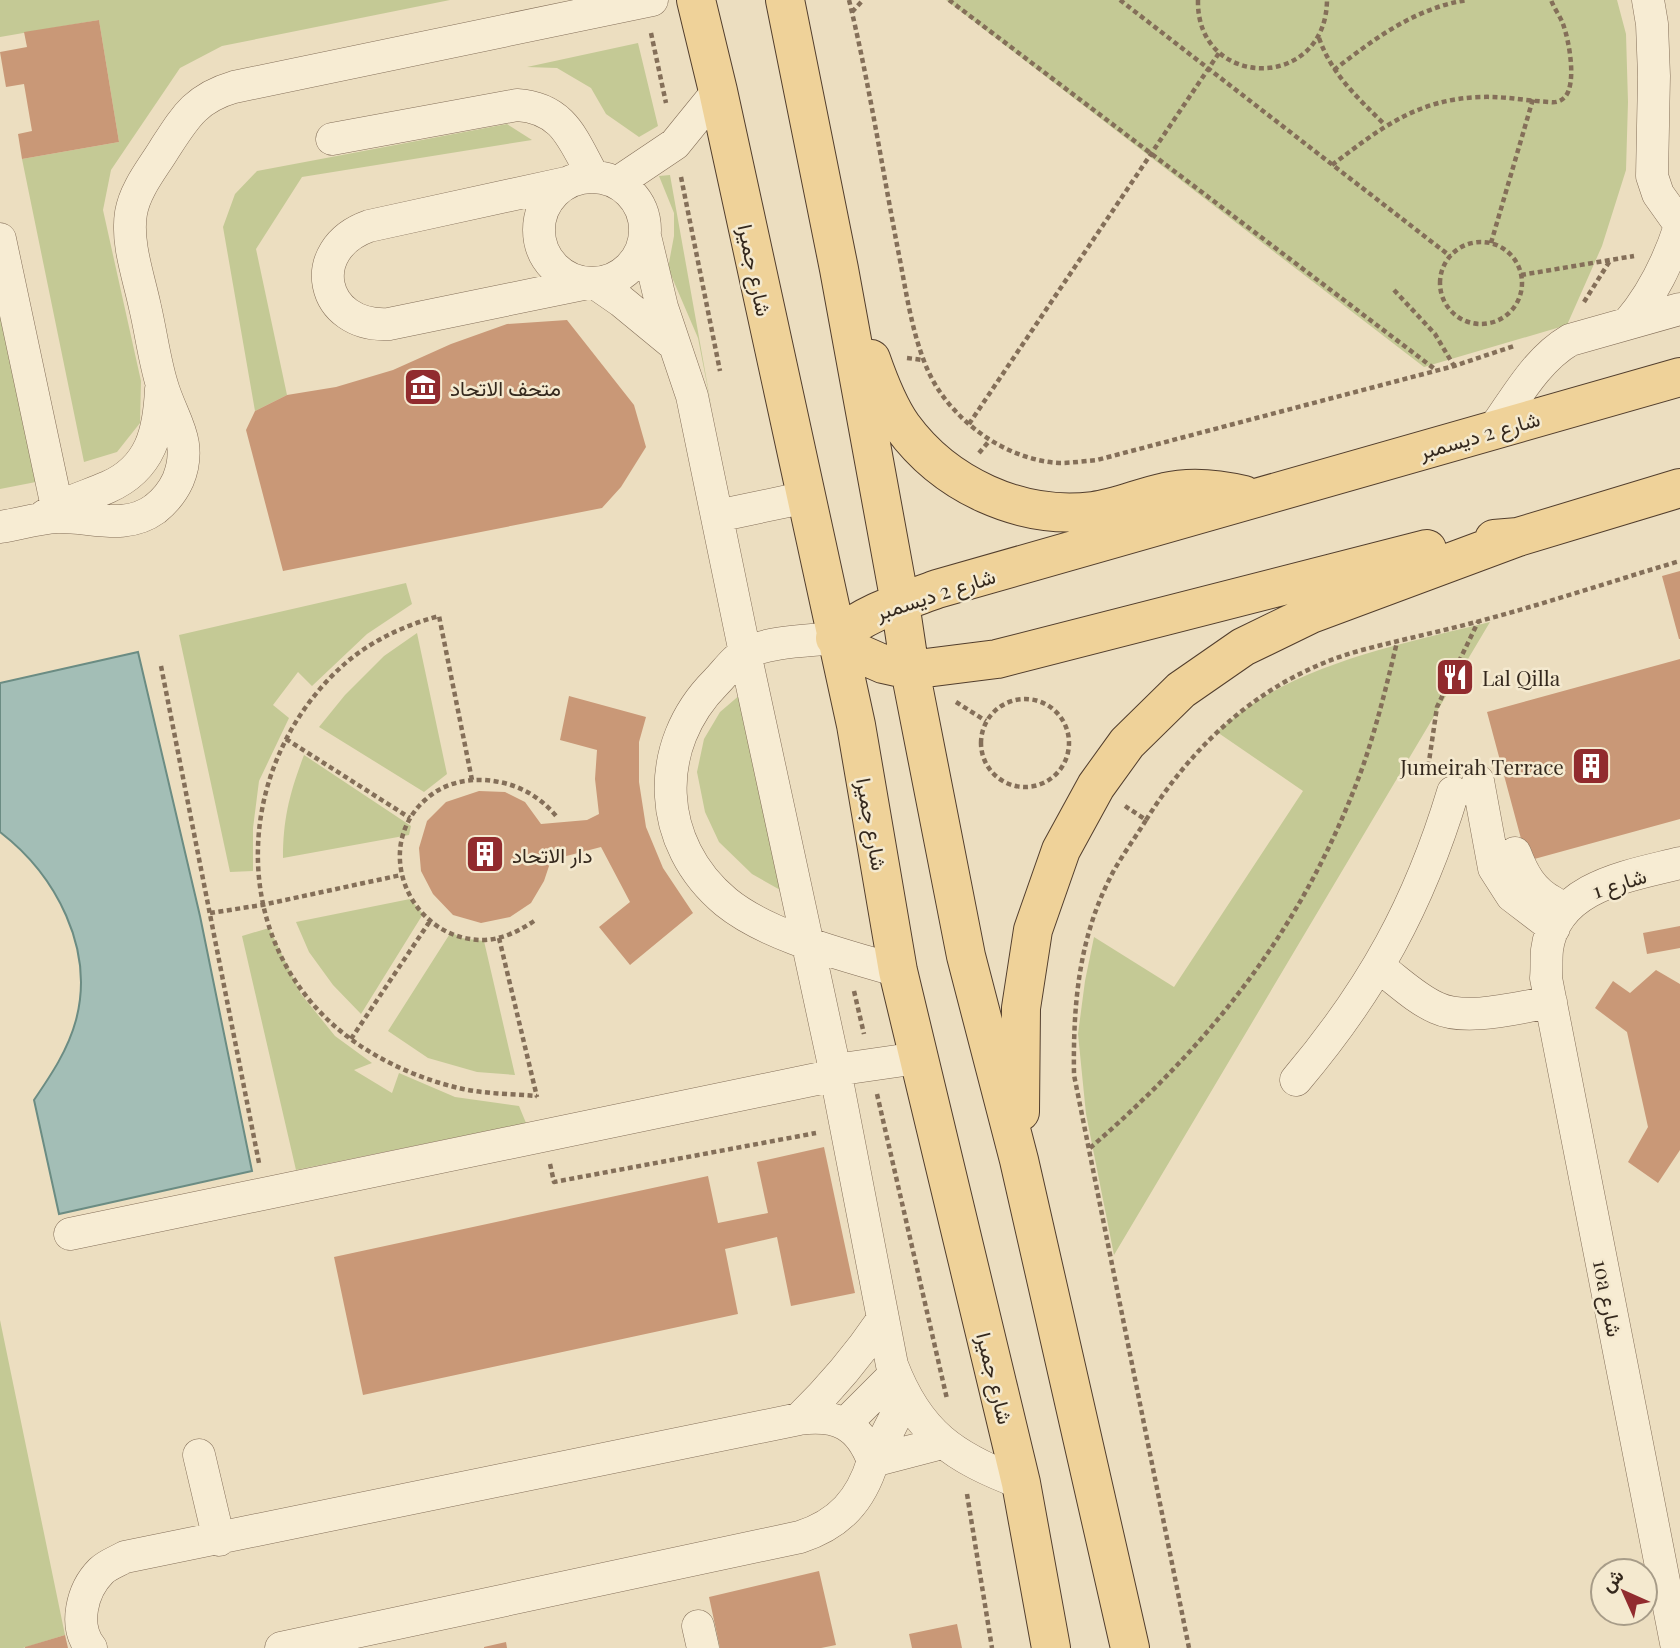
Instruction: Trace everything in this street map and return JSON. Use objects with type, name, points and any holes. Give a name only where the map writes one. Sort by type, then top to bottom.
[{"type":"main road","name":"شارع جميرا","points":[[696,0],[856,725],[898,971],[1021,1483],[1051,1648]]},
{"type":"main road","points":[[785,0],[839,269],[910,670],[966,956],[1019,1160],[1130,1648]]},
{"type":"main road","points":[[839,269],[883,394],[902,426],[927,455],[988,496],[1022,507],[1058,512],[1094,511],[1167,491],[1229,491],[1260,498]]},
{"type":"main road","name":"شارع 2 ديسمبر","points":[[835,638],[876,610],[937,589],[1680,377]]},
{"type":"main road","points":[[1019,1160],[1021,1008],[1033,930],[1060,850],[1096,786],[1127,743],[1181,690],[1243,647],[1311,614],[1518,537],[1680,488]]},
{"type":"main road","points":[[835,638],[858,653],[883,664],[910,670],[997,659],[1411,552],[1466,541],[1518,537]]},
{"type":"street","points":[[1628,323],[1654,289],[1677,233],[1652,176],[1654,76],[1648,0]]},
{"type":"street","points":[[48,514],[57,517],[125,521],[141,517],[166,499],[178,479],[184,456],[184,441],[162,384],[131,237],[131,213],[135,197],[192,108],[205,98],[234,87],[648,1]]},
{"type":"street","points":[[672,343],[647,321],[591,283],[573,280],[560,273],[542,249],[540,219],[553,193],[592,181],[675,145],[718,91]]},
{"type":"street","points":[[332,139],[517,106],[533,106],[561,121],[592,181]]},
{"type":"street","points":[[645,236],[642,248],[628,269],[618,276],[389,324],[373,325],[358,321],[345,313],[334,300],[329,286],[328,270],[332,254],[342,241],[369,226],[592,181],[630,192],[639,205],[645,220],[645,236],[652,272],[672,343],[692,396],[836,1072],[883,1319],[900,1386],[919,1418],[951,1449],[990,1471],[1021,1483]]},
{"type":"street","points":[[0,239],[48,514]]},
{"type":"street","points":[[1493,430],[1537,368],[1552,352],[1570,340],[1680,309]]},
{"type":"street","points":[[0,527],[48,514],[109,486],[137,466],[148,453],[155,437],[162,384]]},
{"type":"street","points":[[718,516],[807,497]]},
{"type":"street","points":[[835,638],[764,647],[745,653],[709,689],[687,717],[674,749],[670,783],[673,817],[684,849],[702,878],[727,903],[808,944],[898,971]]},
{"type":"street","points":[[1466,787],[1494,868],[1512,896],[1556,928]]},
{"type":"street","points":[[1296,1080],[1340,1026],[1379,967],[1402,925],[1466,787]]},
{"type":"street","points":[[1515,853],[1524,875],[1535,890],[1550,902],[1556,928]]},
{"type":"street","name":"شارع 1","points":[[1556,928],[1586,891],[1623,877],[1680,863]]},
{"type":"street","name":"10a شارع","points":[[1556,928],[1546,978],[1676,1648]]},
{"type":"street","points":[[1379,967],[1424,1001],[1455,1014],[1551,1002]]},
{"type":"street","points":[[70,1234],[836,1072],[918,1058]]},
{"type":"street","points":[[799,1419],[830,1389],[858,1356],[883,1319]]},
{"type":"street","points":[[845,1424],[900,1386]]},
{"type":"street","points":[[281,1648],[816,1532],[836,1519],[853,1503],[866,1483],[900,1386]]},
{"type":"street","points":[[91,1648],[87,1643],[81,1618],[86,1591],[102,1570],[125,1557],[219,1540],[799,1419],[832,1418],[845,1424],[858,1433],[868,1446],[873,1461]]},
{"type":"street","points":[[873,1461],[951,1449]]},
{"type":"street","points":[[199,1455],[219,1540]]},
{"type":"path","points":[[849,0],[909,306],[923,360],[940,392],[969,424],[990,440],[1024,457],[1060,463],[1097,460],[1454,366],[1525,342]]},
{"type":"path","points":[[852,13],[863,0]]},
{"type":"path","points":[[949,0],[1436,370]]},
{"type":"path","points":[[1120,0],[1450,256]]},
{"type":"path","points":[[1198,0],[1197,14],[1205,35],[1219,53],[1239,65],[1261,69],[1284,66],[1304,55],[1319,37],[1327,16],[1327,0]]},
{"type":"path","points":[[1334,70],[1373,39],[1413,16],[1466,0]]},
{"type":"path","points":[[1332,165],[1385,125],[1442,103],[1472,97],[1503,96],[1556,102],[1561,100],[1569,91],[1569,43],[1563,23],[1551,0]]},
{"type":"path","points":[[648,1],[721,374]]},
{"type":"path","points":[[1319,37],[1334,70],[1385,125]]},
{"type":"path","points":[[969,424],[1219,53]]},
{"type":"path","points":[[1491,243],[1533,99]]},
{"type":"path","points":[[1521,275],[1611,260],[1677,233]]},
{"type":"path","points":[[1476,242],[1491,243],[1505,250],[1515,261],[1521,275],[1521,290],[1516,304],[1506,315],[1492,322],[1477,324],[1457,316],[1442,298],[1442,269],[1450,256],[1462,246],[1476,242]]},
{"type":"path","points":[[1584,303],[1611,260]]},
{"type":"path","points":[[1394,290],[1435,334],[1454,366]]},
{"type":"path","points":[[1189,1648],[1074,1075],[1073,1025],[1078,975],[1090,926],[1109,879],[1168,786],[1194,753],[1256,699],[1292,678],[1360,650],[1479,621],[1680,561]]},
{"type":"path","points":[[472,780],[439,615],[394,632],[365,648],[339,668],[316,692],[297,718],[270,774],[258,831],[257,860],[262,905],[275,945],[289,971],[318,1009],[351,1039],[401,1068],[432,1080],[465,1089],[537,1096]]},
{"type":"path","points":[[1466,787],[1423,795],[1437,706],[1479,621]]},
{"type":"path","points":[[1089,1149],[1175,1069],[1250,980],[1282,932],[1329,845],[1363,765],[1382,706],[1397,642]]},
{"type":"path","points":[[161,666],[264,1193]]},
{"type":"path","points":[[1028,698],[1051,707],[1066,727],[1069,739],[1064,763],[1057,774],[1046,782],[1021,788],[998,779],[983,758],[981,733],[986,721],[1004,704],[1028,698]]},
{"type":"path","points":[[956,702],[986,721]]},
{"type":"path","points":[[286,739],[410,818]]},
{"type":"path","points":[[1064,763],[1146,820]]},
{"type":"path","points":[[534,922],[517,932],[486,940],[456,936],[441,929],[430,921],[411,899],[401,875],[400,846],[410,818],[418,806],[441,787],[472,780],[515,785],[547,804],[557,817]]},
{"type":"path","points":[[210,913],[262,905],[401,875]]},
{"type":"path","points":[[351,1039],[430,921]]},
{"type":"path","points":[[846,955],[948,1401]]},
{"type":"path","points":[[951,1449],[992,1648]]},
{"type":"green space","points":[[0,0],[450,0],[222,46],[180,68],[111,170],[103,210],[141,381],[140,423],[117,452],[84,462],[22,159],[119,142],[99,20],[0,37]]},
{"type":"green space","points":[[946,0],[1617,0],[1626,34],[1626,170],[1602,246],[1567,325],[1424,367]]},
{"type":"green space","points":[[638,43],[658,126],[639,137],[606,114],[591,88],[557,68],[527,67]]},
{"type":"green space","points":[[507,124],[532,140],[302,177],[256,249],[287,395],[255,411],[223,227],[235,194],[257,171]]},
{"type":"green space","points":[[670,175],[712,410],[698,338],[668,268],[674,236],[674,213],[659,176]]},
{"type":"green space","points":[[0,257],[41,481],[0,489]]},
{"type":"green space","points":[[406,583],[412,604],[367,634],[312,686],[298,672],[273,705],[289,718],[259,781],[253,828],[253,871],[230,872],[179,635]]},
{"type":"green space","points":[[1490,622],[1114,1255],[1086,1114],[1078,1034],[1094,937],[1174,987],[1303,791],[1217,732],[1251,705],[1305,676],[1366,654]]},
{"type":"green space","points":[[417,633],[447,774],[424,792],[319,727],[345,695],[384,656]]},
{"type":"green space","points":[[741,694],[782,891],[752,874],[719,842],[705,812],[697,772],[704,739],[720,712]]},
{"type":"green space","points":[[304,755],[411,826],[409,835],[283,858],[288,805]]},
{"type":"green space","points":[[410,899],[423,914],[361,1014],[333,985],[309,952],[296,922]]},
{"type":"green space","points":[[269,928],[301,994],[335,1036],[372,1063],[354,1070],[392,1093],[399,1073],[455,1097],[519,1106],[526,1123],[296,1170],[242,936]]},
{"type":"green space","points":[[451,932],[461,938],[484,941],[515,1075],[477,1072],[428,1058],[388,1031]]},
{"type":"green space","points":[[0,1320],[65,1635],[23,1648],[0,1648]]},
{"type":"water","points":[[138,652],[200,916],[252,1171],[59,1214],[34,1100],[58,1062],[73,1031],[80,993],[80,967],[75,941],[54,892],[20,850],[0,832],[0,683]]},
{"type":"building","points":[[99,20],[119,142],[22,159],[18,134],[32,131],[24,84],[6,87],[0,52],[27,47],[24,32]]},
{"type":"building","points":[[567,320],[634,405],[646,447],[621,487],[602,508],[283,571],[246,430],[255,411],[287,395],[336,387],[393,370],[451,344],[507,324]]},
{"type":"building","points":[[1680,571],[1680,639],[1679,639],[1662,576]]},
{"type":"building","name":"Jumeirah Terrace","points":[[1680,659],[1680,819],[1527,861],[1487,712]]},
{"type":"building","points":[[569,696],[646,717],[639,742],[639,782],[646,827],[663,868],[693,913],[630,965],[599,927],[630,902],[601,847],[551,860],[544,881],[531,903],[510,917],[481,923],[453,915],[433,894],[421,871],[419,848],[427,821],[446,802],[479,791],[505,792],[525,802],[541,824],[587,820],[599,814],[595,779],[597,750],[560,740]]},
{"type":"building","points":[[1680,926],[1680,948],[1647,954],[1643,933]]},
{"type":"building","points":[[1656,970],[1680,984],[1680,1150],[1658,1183],[1628,1162],[1648,1127],[1627,1032],[1595,1008],[1613,981],[1630,993]]},
{"type":"building","points":[[824,1147],[855,1293],[791,1306],[777,1237],[725,1249],[738,1314],[363,1395],[334,1257],[708,1176],[718,1223],[768,1213],[757,1162]]},
{"type":"building","points":[[819,1571],[836,1645],[821,1648],[720,1648],[709,1597]]},
{"type":"building","points":[[957,1624],[962,1648],[912,1648],[909,1634]]},
{"type":"building","points":[[65,1635],[68,1648],[25,1648],[25,1647]]},
{"type":"building","points":[[506,1642],[507,1648],[484,1648],[484,1647]]},
{"type":"place","name":"متحف الاتحاد","points":[[423,387]]},
{"type":"place","name":"Lal Qilla","points":[[1455,677]]},
{"type":"place","name":"Jumeirah Terrace","points":[[1591,766]]},
{"type":"place","name":"دار الاتحاد","points":[[485,854]]}]
